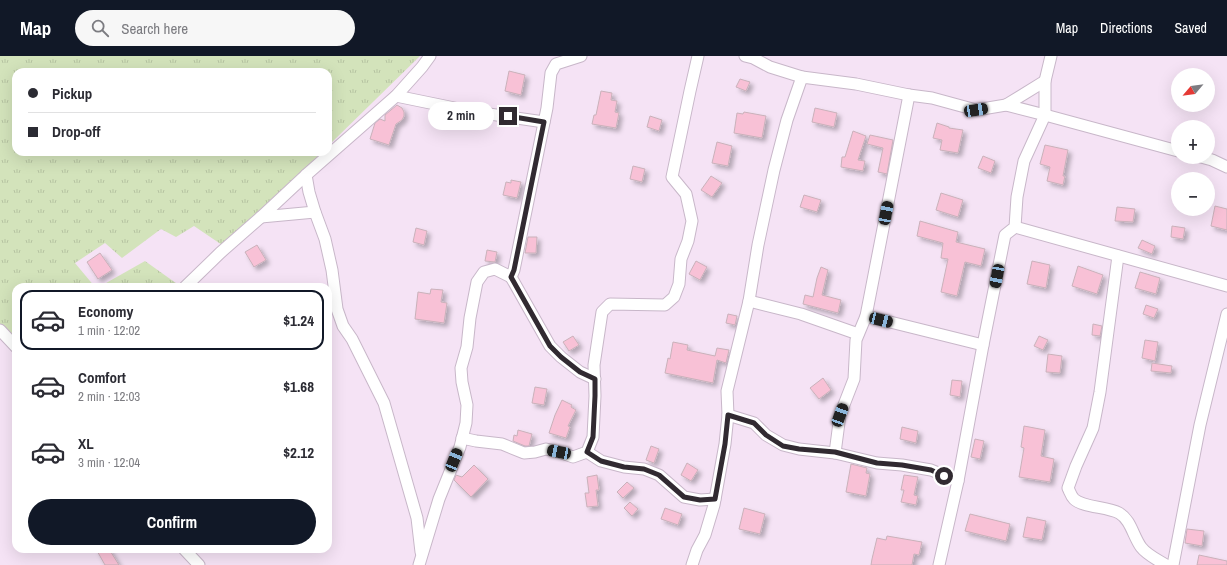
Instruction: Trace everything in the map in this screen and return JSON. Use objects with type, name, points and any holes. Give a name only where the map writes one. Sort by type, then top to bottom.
[{"type":"street","points":[[332,152],[396,96],[422,68],[430,56]]},
{"type":"street","points":[[511,277],[514,270],[547,108],[551,73],[556,64],[581,56]]},
{"type":"street","points":[[462,438],[502,444],[524,453],[546,450],[559,452],[573,457],[587,452],[593,437],[595,396],[594,365],[602,312],[610,304],[666,305],[674,297],[679,284],[681,259],[688,241],[692,221],[686,194],[672,177],[698,56]]},
{"type":"street","points":[[745,56],[753,58],[770,67],[802,77],[856,84],[908,95],[932,98],[976,110],[1006,105],[1045,82]]},
{"type":"street","points":[[939,565],[958,481],[1005,235],[1015,227],[1017,197],[1024,161],[1045,115],[1045,82],[1051,56]]},
{"type":"street","points":[[692,565],[696,550],[705,534],[715,499],[725,444],[728,415],[727,391],[748,301],[774,170],[787,120],[802,77]]},
{"type":"street","points":[[835,452],[840,415],[854,379],[856,340],[866,316],[908,95]]},
{"type":"street","points":[[396,96],[469,111],[544,122]]},
{"type":"street","points":[[1006,105],[1171,149]]},
{"type":"street","points":[[190,283],[328,156]]},
{"type":"street","points":[[1215,161],[1227,167]]},
{"type":"street","points":[[306,175],[309,192],[325,239],[332,270],[337,309],[343,326],[352,339],[384,403],[417,518],[420,561]]},
{"type":"street","points":[[261,217],[315,212]]},
{"type":"street","points":[[1015,227],[1227,286]]},
{"type":"street","points":[[1118,256],[1100,392],[1093,428],[1068,488],[1071,495],[1080,503],[1110,509],[1120,514],[1125,518],[1142,548],[1166,565]]},
{"type":"street","points":[[420,561],[438,498],[460,447],[466,423],[467,405],[462,382],[462,368],[467,347],[470,318],[477,282],[484,272],[495,269],[511,277],[550,346],[580,372],[595,379]]},
{"type":"street","points":[[748,301],[801,314],[858,334]]},
{"type":"street","points":[[1172,565],[1200,425],[1227,314]]},
{"type":"street","points":[[866,316],[983,345]]},
{"type":"street","points":[[0,330],[12,343]]},
{"type":"street","points":[[728,415],[754,423],[766,435],[783,446],[835,452],[877,463],[902,465],[931,470],[958,481]]},
{"type":"street","points":[[587,452],[601,461],[624,467],[644,469],[659,475],[684,497],[700,500],[715,499]]},
{"type":"street","points":[[188,553],[199,565]]},
{"type":"green space","points":[[0,56],[420,56],[332,142],[332,68],[12,68],[12,156],[318,156],[225,247],[194,226],[176,237],[161,229],[122,258],[105,243],[75,263],[92,283],[12,283],[12,337],[0,325]]},
{"type":"green space","points":[[145,261],[176,283],[106,283]]},
{"type":"building","points":[[509,71],[525,75],[521,95],[505,91]]},
{"type":"building","points":[[740,79],[750,82],[746,91],[736,87]]},
{"type":"building","points":[[601,91],[612,93],[611,100],[617,101],[615,112],[619,113],[616,128],[592,124],[594,115],[596,115]]},
{"type":"building","points":[[397,105],[402,108],[404,116],[402,120],[396,124],[389,145],[370,139],[375,123],[380,119],[385,121],[385,115]]},
{"type":"building","points":[[815,108],[837,113],[834,127],[812,122]]},
{"type":"building","points":[[744,112],[766,116],[762,138],[734,133],[737,113],[743,114]]},
{"type":"building","points":[[650,116],[662,120],[659,131],[647,127]]},
{"type":"building","points":[[937,123],[949,128],[963,130],[958,153],[940,150],[942,140],[933,138]]},
{"type":"building","points":[[853,131],[866,136],[858,160],[865,161],[863,171],[841,167],[842,157],[845,157]]},
{"type":"building","points":[[870,135],[893,140],[887,174],[878,172],[883,148],[867,144]]},
{"type":"building","points":[[717,142],[732,146],[728,166],[712,163]]},
{"type":"building","points":[[1045,145],[1068,150],[1063,176],[1065,176],[1063,185],[1047,181],[1050,167],[1040,164]]},
{"type":"building","points":[[983,156],[995,161],[991,173],[978,168]]},
{"type":"building","points":[[633,166],[645,169],[642,182],[630,179]]},
{"type":"building","points":[[711,176],[722,183],[712,197],[701,190]]},
{"type":"building","points":[[511,180],[521,182],[517,198],[503,195],[506,182],[511,183]]},
{"type":"building","points":[[941,193],[963,200],[958,217],[936,210]]},
{"type":"building","points":[[804,195],[821,200],[817,212],[800,207]]},
{"type":"building","points":[[1215,206],[1227,209],[1227,230],[1211,226],[1213,216],[1215,216]]},
{"type":"building","points":[[1117,207],[1135,209],[1133,222],[1115,221]]},
{"type":"building","points":[[920,221],[958,232],[956,242],[985,249],[981,266],[965,262],[957,296],[941,292],[948,259],[941,258],[943,243],[917,236]]},
{"type":"building","points":[[1172,226],[1185,228],[1183,239],[1171,237]]},
{"type":"building","points":[[416,228],[427,231],[424,245],[413,242]]},
{"type":"building","points":[[528,237],[537,237],[536,253],[525,253]]},
{"type":"building","points":[[1142,240],[1155,246],[1152,254],[1138,248]]},
{"type":"building","points":[[257,245],[266,260],[254,267],[245,252]]},
{"type":"building","points":[[487,250],[497,252],[495,262],[485,261]]},
{"type":"building","points":[[100,253],[112,270],[98,279],[87,262]]},
{"type":"building","points":[[696,261],[707,267],[700,280],[689,274]]},
{"type":"building","points":[[1032,261],[1050,265],[1046,288],[1027,284]]},
{"type":"building","points":[[1078,266],[1103,275],[1097,294],[1072,286]]},
{"type":"building","points":[[821,267],[828,270],[822,295],[841,300],[838,313],[803,304],[805,295],[813,297]]},
{"type":"building","points":[[1140,272],[1160,278],[1156,294],[1135,288]]},
{"type":"building","points":[[431,289],[443,290],[441,302],[447,303],[444,323],[415,319],[418,292],[430,294]]},
{"type":"building","points":[[1146,305],[1158,309],[1154,318],[1143,314]]},
{"type":"building","points":[[728,314],[737,316],[735,325],[726,323]]},
{"type":"building","points":[[1093,324],[1102,326],[1100,336],[1092,335]]},
{"type":"building","points":[[573,336],[579,345],[569,351],[563,342]]},
{"type":"building","points":[[1039,336],[1048,340],[1043,350],[1034,346]]},
{"type":"building","points":[[1145,340],[1158,342],[1155,361],[1142,358]]},
{"type":"building","points":[[673,342],[688,345],[687,350],[715,356],[717,348],[729,350],[726,363],[717,360],[713,383],[665,373],[668,358],[670,359]]},
{"type":"building","points":[[1048,354],[1062,356],[1060,373],[1046,372]]},
{"type":"building","points":[[1152,363],[1172,366],[1171,373],[1151,371]]},
{"type":"building","points":[[823,378],[831,390],[819,399],[810,388]]},
{"type":"building","points":[[952,380],[962,381],[960,397],[950,395]]},
{"type":"building","points":[[535,387],[547,389],[544,405],[532,403]]},
{"type":"building","points":[[562,400],[572,405],[571,407],[576,410],[568,426],[570,427],[566,438],[549,433]]},
{"type":"building","points":[[1024,426],[1045,430],[1041,456],[1054,459],[1050,482],[1019,477],[1024,448],[1021,447]]},
{"type":"building","points":[[902,427],[918,431],[916,443],[900,439]]},
{"type":"building","points":[[518,430],[532,434],[529,446],[513,441],[514,435],[517,436]]},
{"type":"building","points":[[975,439],[984,441],[980,459],[971,457]]},
{"type":"building","points":[[651,446],[659,449],[654,463],[646,460]]},
{"type":"building","points":[[687,463],[698,470],[691,481],[681,475]]},
{"type":"building","points":[[851,464],[867,468],[866,473],[870,474],[866,496],[846,492]]},
{"type":"building","points":[[474,465],[488,479],[471,497],[454,480],[456,475],[462,477]]},
{"type":"building","points":[[597,475],[599,490],[596,490],[598,506],[587,507],[585,493],[589,493],[587,477]]},
{"type":"building","points":[[904,475],[918,477],[914,495],[918,496],[916,505],[901,502],[904,490],[901,490]]},
{"type":"building","points":[[627,482],[634,488],[623,498],[617,492]]},
{"type":"building","points":[[630,502],[638,509],[632,516],[624,508]]},
{"type":"building","points":[[665,508],[682,514],[678,525],[661,519]]},
{"type":"building","points":[[744,508],[765,514],[760,534],[739,529]]},
{"type":"building","points":[[970,514],[1010,524],[1006,541],[965,531]]},
{"type":"building","points":[[1027,517],[1046,521],[1042,540],[1023,537]]},
{"type":"building","points":[[1187,529],[1204,531],[1202,546],[1185,543]]},
{"type":"building","points":[[887,536],[922,542],[919,555],[914,554],[912,565],[871,565],[877,538],[886,540]]},
{"type":"building","points":[[98,553],[112,553],[119,565],[105,565]]},
{"type":"building","points":[[1199,555],[1227,561],[1227,565],[1197,565]]},
{"type":"route","points":[[508,116],[544,122],[514,270],[511,277],[522,299],[550,346],[580,372],[595,379],[593,437],[587,452],[601,461],[624,467],[644,469],[659,475],[684,497],[700,500],[715,499],[725,444],[728,415],[754,423],[766,435],[783,446],[835,452],[877,463],[902,465],[931,470],[944,476]]}]
